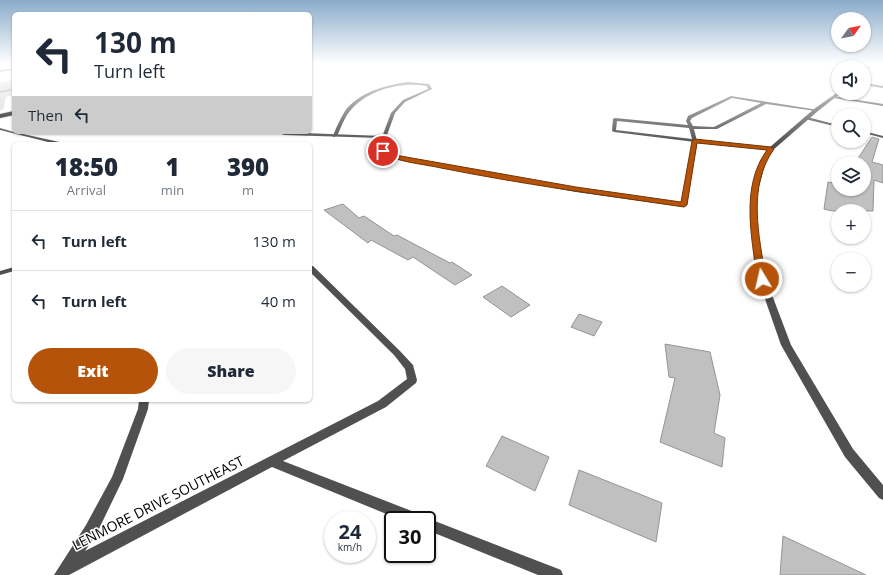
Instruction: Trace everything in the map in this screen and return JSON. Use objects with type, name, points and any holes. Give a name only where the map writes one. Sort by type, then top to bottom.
[{"type":"main road","points":[[0,116],[12,113]]},
{"type":"street","points":[[335,136],[349,108],[369,95],[381,90]]},
{"type":"street","points":[[428,90],[404,101],[393,113],[384,137],[383,151],[394,157],[576,190],[684,205],[695,141],[688,121],[690,117],[731,97],[816,110]]},
{"type":"street","points":[[831,99],[771,149],[763,160],[755,190],[753,222],[762,279],[786,345],[849,453],[883,494]]},
{"type":"street","points":[[860,100],[883,105]]},
{"type":"street","points":[[765,103],[715,128],[615,119],[614,131],[771,149]]},
{"type":"street","points":[[807,118],[831,124]]},
{"type":"street","points":[[0,129],[8,134]]},
{"type":"street","points":[[0,133],[12,134]]},
{"type":"street","points":[[17,134],[53,142]]},
{"type":"street","points":[[284,134],[384,137]]},
{"type":"street","points":[[871,134],[883,137]]},
{"type":"street","points":[[0,273],[12,270]]},
{"type":"street","name":"LENMORE DRIVE SOUTHEAST","points":[[63,572],[382,404],[412,380],[410,368],[397,353],[312,270]]},
{"type":"street","points":[[63,572],[91,530],[117,479],[143,409],[144,402]]},
{"type":"street","points":[[272,462],[394,511]]},
{"type":"street","points":[[436,528],[556,575]]},
{"type":"shaded area","points":[[0,90],[12,90],[12,96],[6,97],[3,110],[0,110]]},
{"type":"building","points":[[872,137],[879,139],[872,162],[883,165],[883,183],[874,180],[873,211],[871,211],[871,204],[831,204],[831,211],[824,209],[828,182],[831,183],[831,196],[871,196],[871,156],[860,156],[865,148],[871,148]]},
{"type":"building","points":[[343,204],[359,218],[364,216],[394,236],[397,235],[450,263],[452,262],[472,275],[455,285],[413,257],[408,260],[371,240],[368,243],[324,210]]},
{"type":"building","points":[[502,286],[530,305],[511,317],[483,297]]},
{"type":"building","points":[[579,314],[602,322],[594,336],[571,327]]},
{"type":"building","points":[[665,344],[710,352],[720,395],[714,433],[725,438],[722,467],[660,442],[675,378],[669,377]]},
{"type":"building","points":[[502,436],[549,457],[535,491],[486,466]]},
{"type":"building","points":[[579,470],[662,503],[656,542],[569,505]]},
{"type":"building","points":[[783,536],[866,575],[780,575]]},
{"type":"waterway","points":[[0,92],[10,90]]},
{"type":"route","points":[[383,151],[394,157],[456,169],[576,190],[684,205],[695,141],[771,149],[763,160],[755,190],[753,222],[762,279]]}]
